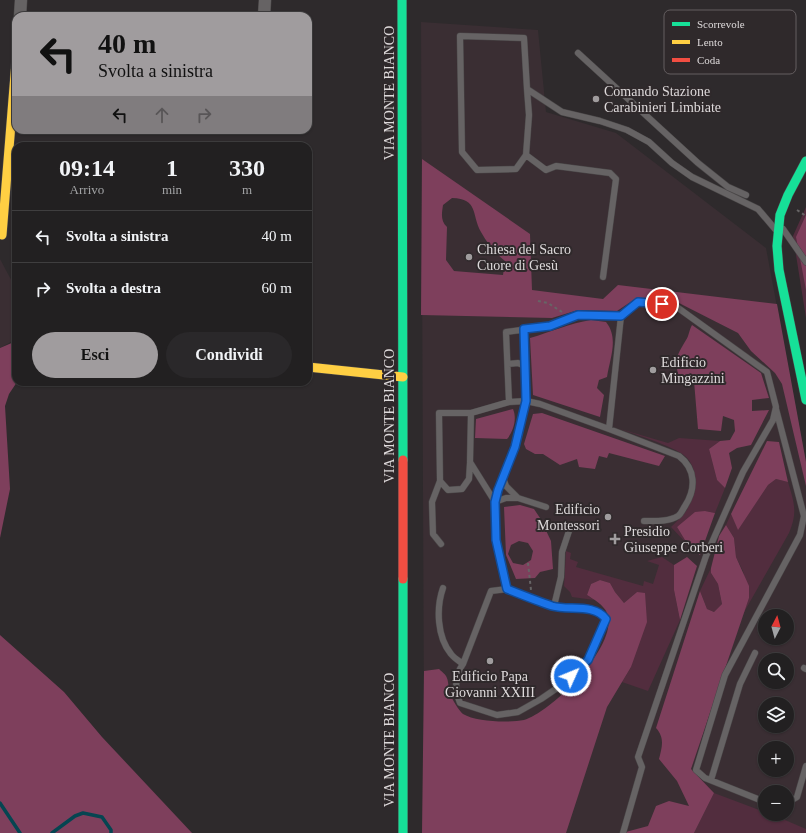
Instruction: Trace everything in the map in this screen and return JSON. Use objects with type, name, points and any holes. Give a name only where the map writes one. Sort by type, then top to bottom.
[{"type":"main road","name":"VIA MONTE BIANCO","points":[[402,0],[403,833]]},
{"type":"main road","points":[[2,236],[12,112]]},
{"type":"main road","points":[[806,161],[788,195],[778,228],[779,270],[806,400]]},
{"type":"main road","points":[[312,367],[403,377]]},
{"type":"street","points":[[20,12],[21,0]]},
{"type":"street","points":[[264,12],[265,0]]},
{"type":"lane","points":[[460,36],[524,38],[527,89],[529,115],[526,155],[516,169],[477,170],[462,152],[460,36]]},
{"type":"lane","points":[[578,54],[698,163],[728,187],[746,195]]},
{"type":"lane","points":[[527,89],[562,112],[600,121],[627,130],[649,142],[672,163],[692,177],[758,209],[778,228],[806,262]]},
{"type":"lane","points":[[526,155],[546,170],[556,166],[610,173],[616,179],[603,277]]},
{"type":"lane","points":[[509,402],[506,332],[550,326],[578,315],[621,316],[638,302],[674,306],[767,372],[804,516],[800,535],[725,675],[696,770],[705,778],[758,799]]},
{"type":"lane","points":[[609,429],[621,316]]},
{"type":"lane","points":[[507,589],[496,540],[495,502],[515,447],[526,401],[524,329]]},
{"type":"lane","points":[[508,364],[525,366]]},
{"type":"lane","points":[[441,544],[433,534],[432,502],[440,481],[438,413],[471,413],[509,402],[526,401],[540,404],[679,456],[688,463],[694,479],[690,499],[678,515],[659,522],[644,520]]},
{"type":"lane","points":[[623,833],[642,767],[638,757],[706,556],[743,472],[773,420],[776,407]]},
{"type":"lane","points":[[440,481],[448,490],[462,489],[469,479],[471,413]]},
{"type":"lane","points":[[470,462],[495,502]]},
{"type":"lane","points":[[503,478],[506,486],[518,498]]},
{"type":"lane","points":[[495,502],[506,498],[518,498],[546,506]]},
{"type":"lane","points":[[554,606],[560,577],[562,552],[570,528]]},
{"type":"lane","points":[[444,588],[440,596],[439,620],[443,642],[451,655],[463,664]]},
{"type":"lane","points":[[507,589],[532,598],[554,606],[586,609],[602,614],[606,619],[588,660],[563,684],[518,712],[498,715],[460,703],[455,690],[459,668],[463,664],[491,591],[507,589]]},
{"type":"lane","points":[[711,780],[740,684],[755,653]]},
{"type":"lane","points":[[794,799],[797,797],[806,766]]},
{"type":"path","points":[[538,301],[548,303],[557,308],[568,319]]},
{"type":"path","points":[[528,563],[532,598]]},
{"type":"shaded area","name":"Presidio Giuseppe Corberi","points":[[421,22],[538,30],[546,112],[616,133],[766,248],[806,462],[806,833],[423,833],[424,725]]},
{"type":"shaded area","points":[[422,159],[530,234],[532,290],[603,299],[618,285],[777,304],[806,462],[806,486],[782,384],[775,373],[751,351],[738,333],[677,302],[635,299],[617,311],[578,310],[552,318],[421,315]],"holes":[[[452,198],[461,199],[470,204],[483,236],[495,252],[505,261],[503,275],[454,271],[446,260],[447,227],[442,219],[443,205]]]},
{"type":"shaded area","points":[[806,207],[806,318],[793,236]]},
{"type":"shaded area","points":[[806,215],[806,290],[796,237]]},
{"type":"shaded area","points":[[0,259],[12,282],[12,341],[0,348]]},
{"type":"shaded area","points":[[591,320],[606,322],[610,328],[613,341],[607,377],[599,380],[597,388],[604,395],[600,417],[533,395],[530,338],[568,325]]},
{"type":"shaded area","points":[[692,325],[761,373],[769,398],[752,400],[752,411],[769,410],[751,445],[737,448],[729,453],[732,468],[725,488],[717,480],[709,449],[720,441],[730,440],[735,431],[734,420],[723,416],[721,431],[698,429],[694,381],[679,380],[677,359]]},
{"type":"shaded area","points":[[12,343],[12,386],[14,386],[9,394],[5,406],[10,489],[0,538],[0,348]]},
{"type":"shaded area","points":[[513,409],[515,416],[514,424],[507,439],[475,438],[476,419]]},
{"type":"shaded area","points":[[542,413],[665,456],[659,466],[609,453],[607,458],[599,456],[595,469],[579,467],[577,459],[560,465],[543,454],[535,454],[526,449],[524,444],[533,414]]},
{"type":"shaded area","points":[[620,429],[668,443],[679,438],[720,441],[709,449],[717,480],[725,488],[715,513],[705,511],[677,527],[688,545],[671,527],[686,511],[692,497],[695,481],[691,463],[685,456],[672,448]]},
{"type":"shaded area","points":[[767,441],[779,442],[788,482],[776,479],[768,485],[738,530],[731,514]]},
{"type":"shaded area","points":[[776,479],[788,482],[794,507],[792,526],[743,614],[749,598],[743,571],[736,557],[734,538],[726,525],[731,514],[738,529],[768,485]]},
{"type":"shaded area","points":[[520,505],[534,509],[551,541],[553,569],[540,572],[535,578],[516,579],[506,555],[504,507]],"holes":[[[519,541],[528,543],[533,551],[531,560],[523,565],[513,563],[508,554],[511,545]]]},
{"type":"shaded area","points":[[705,511],[715,513],[700,555],[688,545],[677,527],[695,512]]},
{"type":"shaded area","points":[[726,525],[734,538],[736,557],[749,586],[749,598],[691,769],[714,793],[694,833],[622,833],[648,826],[656,806],[669,801],[689,806],[677,781],[659,759],[662,739],[656,728],[700,591],[707,609],[714,612],[722,604],[718,584],[711,573],[711,568],[719,536]]},
{"type":"shaded area","points":[[566,551],[571,553],[570,559],[578,562],[576,567],[643,586],[644,581],[653,584],[659,565],[647,561],[662,557],[674,565],[674,590],[680,620],[648,691],[622,682],[631,667],[637,592],[624,603],[610,583],[600,580],[591,584],[587,595],[594,600],[572,597],[570,592],[564,586]]},
{"type":"shaded area","points":[[687,557],[697,566],[680,620],[674,590],[674,565]]},
{"type":"shaded area","points":[[711,568],[711,573],[718,584],[722,604],[714,612],[707,609],[700,591]]},
{"type":"shaded area","points":[[600,580],[610,583],[624,603],[637,592],[645,593],[647,622],[631,667],[607,707],[566,833],[422,833],[424,671],[439,669],[445,674],[448,680],[450,694],[454,702],[463,714],[469,717],[493,721],[510,721],[524,720],[536,714],[566,691],[581,675],[594,658],[603,642],[608,626],[606,610],[587,595],[591,584]]},
{"type":"shaded area","points":[[0,635],[64,692],[102,737],[192,833],[0,833]]},
{"type":"shaded area","points":[[714,793],[758,809],[758,821],[787,821],[806,829],[806,833],[694,833]]},
{"type":"waterway","points":[[0,803],[20,833]]},
{"type":"waterway","points":[[52,833],[75,816],[83,813],[102,817],[111,830],[111,833]]},
{"type":"traffic: fast","points":[[402,0],[403,460]]},
{"type":"traffic: fast","points":[[806,161],[788,195],[780,215],[777,246],[779,270],[806,400]]},
{"type":"traffic: fast","points":[[403,579],[403,833]]},
{"type":"traffic: slow","points":[[2,235],[12,111]]},
{"type":"traffic: slow","points":[[312,367],[403,377]]},
{"type":"traffic: jam","points":[[403,460],[403,579]]},
{"type":"place","name":"Comando Stazione Carabinieri Limbiate","points":[[596,99]]},
{"type":"place","name":"Chiesa del Sacro Cuore di Gesù","points":[[469,257]]},
{"type":"place","name":"Edificio Mingazzini","points":[[653,370]]},
{"type":"place","name":"Edificio Montessori","points":[[608,517]]},
{"type":"place","name":"Presidio Giuseppe Corberi","points":[[615,539]]},
{"type":"place","name":"Edificio Papa Giovanni XXIII","points":[[490,661]]},
{"type":"route","points":[[571,676],[588,660],[606,619],[602,614],[586,609],[554,606],[507,589],[496,540],[495,502],[498,490],[515,447],[526,401],[524,329],[550,326],[578,315],[602,314],[621,316],[638,302],[662,304]]}]
